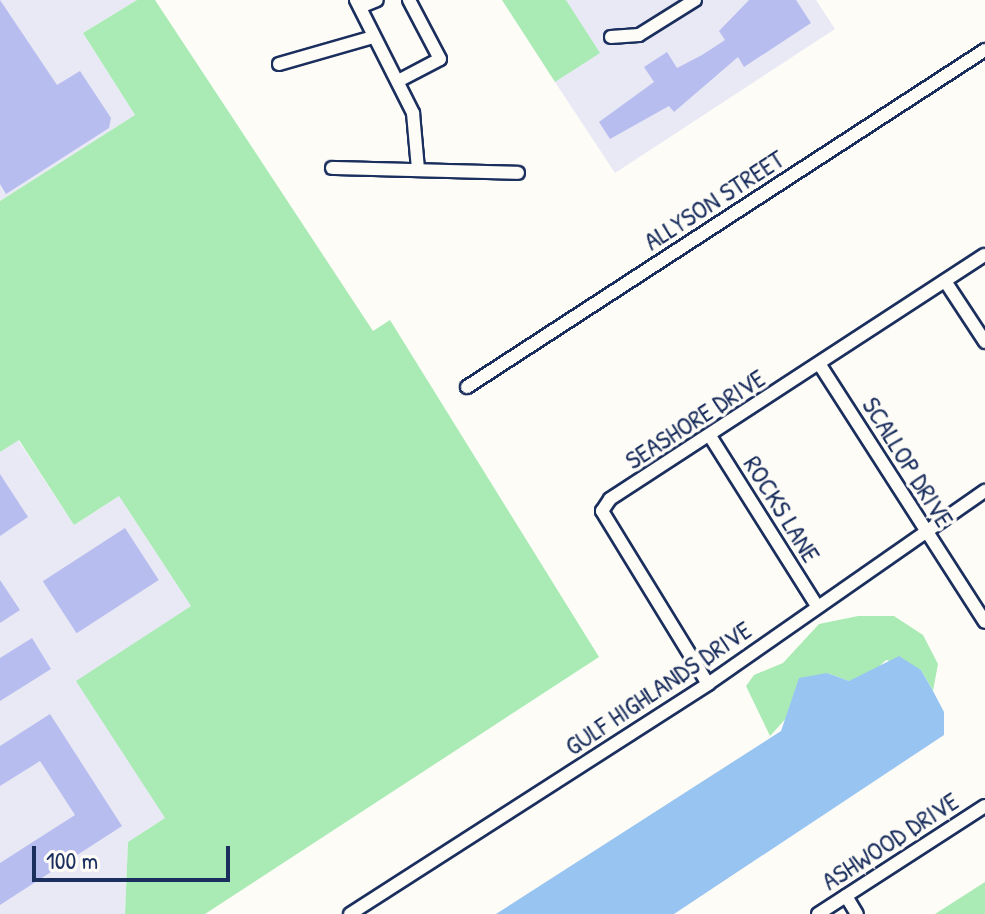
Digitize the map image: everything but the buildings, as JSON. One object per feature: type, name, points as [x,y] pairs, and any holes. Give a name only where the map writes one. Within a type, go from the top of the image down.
[{"type":"street","points":[[377,0],[358,4],[373,37],[400,80],[413,113],[418,169]]},
{"type":"street","points":[[400,80],[440,59],[409,0]]},
{"type":"street","points":[[611,37],[639,35],[695,0]]},
{"type":"street","points":[[279,64],[373,37]]},
{"type":"street","name":"ALLYSON STREET","points":[[467,387],[985,50]]},
{"type":"street","points":[[332,168],[518,173]]},
{"type":"street","name":"SEASHORE DRIVE","points":[[708,684],[602,511],[610,499],[985,255]]},
{"type":"street","points":[[945,281],[985,342]]},
{"type":"street","name":"SCALLOP DRIVE","points":[[820,365],[985,622]]},
{"type":"street","name":"ROCKS LANE","points":[[710,436],[817,606]]},
{"type":"street","name":"GULF HIGHLANDS DRIVE","points":[[350,914],[708,684],[924,530],[985,491]]},
{"type":"street","name":"ASHWOOD DRIVE","points":[[818,914],[985,806]]},
{"type":"street","points":[[846,896],[857,914]]},
{"type":"shaded area","points":[[0,0],[137,0],[83,33],[135,115],[0,201]]},
{"type":"shaded area","points":[[566,0],[816,0],[835,29],[615,173],[555,82],[599,53]]},
{"type":"shaded area","points":[[18,440],[74,525],[119,496],[191,606],[77,681],[165,818],[128,842],[125,914],[0,914],[0,452]]},
{"type":"green space","points":[[137,0],[155,0],[373,331],[390,320],[599,657],[205,914],[125,914],[128,842],[165,818],[76,681],[191,606],[119,496],[74,525],[19,440],[0,452],[0,201],[135,115],[83,33]]},
{"type":"green space","points":[[502,0],[566,0],[600,53],[555,82]]},
{"type":"green space","points":[[858,616],[894,616],[923,635],[938,664],[933,691],[921,670],[886,660],[870,675],[849,681],[827,673],[770,736],[746,686],[754,675],[783,663],[819,624]]},
{"type":"green space","points":[[985,882],[985,914],[935,914]]},
{"type":"water","points":[[899,656],[921,670],[933,691],[944,712],[944,735],[674,914],[496,914],[781,731],[799,678],[827,673],[849,681]]}]
